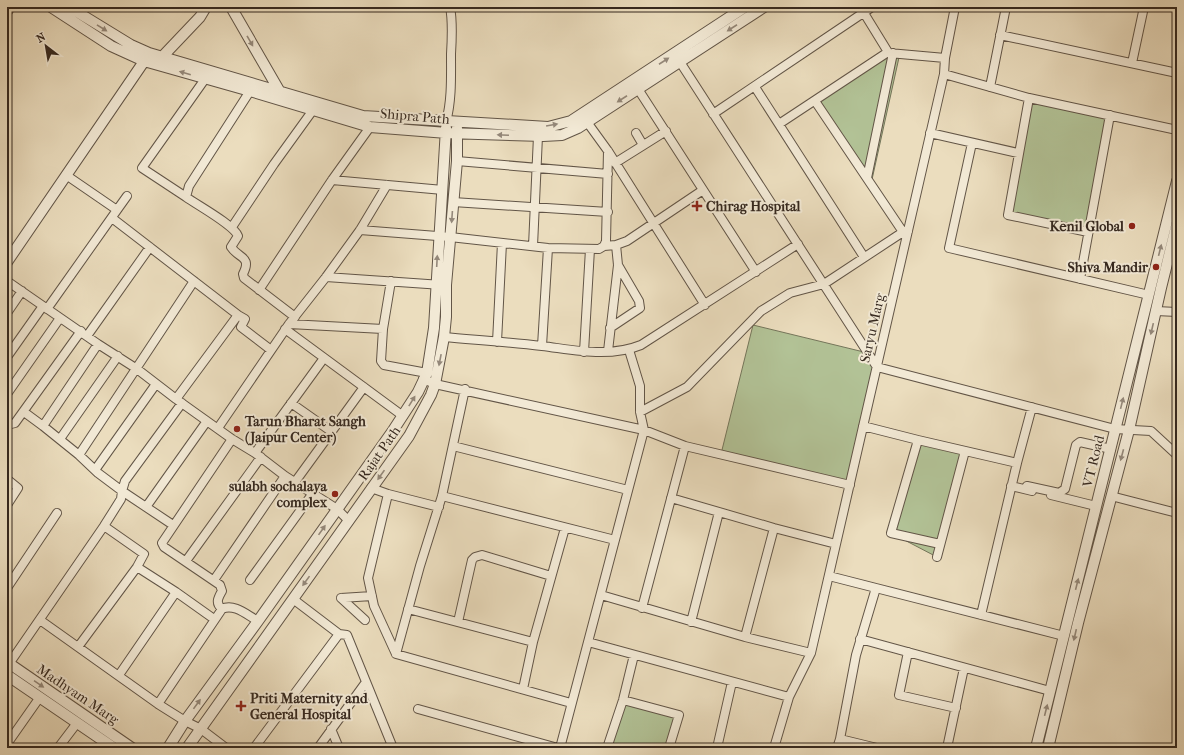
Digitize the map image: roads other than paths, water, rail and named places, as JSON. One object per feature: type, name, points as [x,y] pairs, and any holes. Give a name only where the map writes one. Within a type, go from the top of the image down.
[{"type":"street","points":[[7,13],[11,7]]},
{"type":"street","name":"Shipra Path","points":[[51,7],[111,46],[147,57],[205,79],[370,127],[458,134],[538,136],[562,135],[587,122],[764,7]]},
{"type":"street","name":"Shipra Path","points":[[69,7],[131,45],[147,57],[162,57],[363,116],[548,127],[571,122],[745,7]]},
{"type":"street","points":[[162,57],[200,17],[206,7]]},
{"type":"street","points":[[231,7],[280,92]]},
{"type":"street","points":[[446,122],[450,108],[452,14],[450,7]]},
{"type":"street","points":[[713,114],[872,7]]},
{"type":"street","name":"Saryu Marg","points":[[774,748],[789,697],[811,653],[877,367],[905,232],[944,74],[945,58],[955,7]]},
{"type":"street","points":[[990,88],[1006,7]]},
{"type":"street","points":[[1132,63],[1144,7]]},
{"type":"street","points":[[864,13],[891,53],[867,178]]},
{"type":"street","points":[[1000,35],[1177,73]]},
{"type":"street","points":[[779,124],[891,53],[945,58]]},
{"type":"street","points":[[7,262],[147,57]]},
{"type":"street","points":[[680,62],[877,367],[1115,429],[1152,431],[1177,455]]},
{"type":"street","points":[[944,74],[1029,98],[1177,130]]},
{"type":"street","points":[[205,79],[142,168],[232,227],[238,236],[232,246],[232,249],[245,260],[247,264],[243,276],[295,317]]},
{"type":"street","points":[[755,87],[864,257]]},
{"type":"street","points":[[638,88],[756,272]]},
{"type":"street","points":[[186,197],[189,186],[250,91]]},
{"type":"street","points":[[1029,98],[1008,215],[1088,232]]},
{"type":"street","points":[[640,412],[686,387],[761,311],[790,293],[824,284],[905,232],[815,101]]},
{"type":"street","points":[[450,108],[457,122]]},
{"type":"street","points":[[232,227],[274,164],[313,110]]},
{"type":"street","points":[[1080,279],[1110,115]]},
{"type":"street","name":"Rajat Path","points":[[168,748],[185,721],[258,621],[403,416],[418,392],[425,376],[434,328],[447,133],[446,122]]},
{"type":"street","name":"Rajat Path","points":[[187,748],[409,436],[431,394],[435,384],[444,337],[446,317],[446,285],[458,134],[457,122]]},
{"type":"street","points":[[587,122],[608,151],[705,305]]},
{"type":"street","points":[[259,290],[332,180],[370,127]]},
{"type":"street","points":[[615,163],[666,131]]},
{"type":"street","points":[[636,133],[643,145]]},
{"type":"street","points":[[930,133],[1018,153]]},
{"type":"street","points":[[533,246],[538,136]]},
{"type":"street","points":[[972,143],[949,248],[1149,295]]},
{"type":"street","points":[[604,246],[606,241],[608,212],[608,151]]},
{"type":"street","points":[[456,161],[608,174]]},
{"type":"street","points":[[66,175],[117,210]]},
{"type":"street","points":[[332,180],[443,190]]},
{"type":"street","name":"VT Road","points":[[1036,748],[1177,181]]},
{"type":"street","points":[[218,428],[287,327],[360,230],[387,185]]},
{"type":"street","points":[[360,230],[450,237],[548,248],[600,249],[604,246],[616,245],[627,241],[703,190]]},
{"type":"street","points":[[7,357],[127,196]]},
{"type":"street","points":[[453,202],[608,212]]},
{"type":"street","points":[[112,218],[245,319],[241,327],[271,350]]},
{"type":"street","name":"VT Road","points":[[1048,748],[1078,623],[1129,430],[1177,223]]},
{"type":"street","points":[[498,342],[502,243]]},
{"type":"street","points":[[444,337],[542,346],[584,352],[629,350],[641,345],[705,305],[798,244]]},
{"type":"street","points":[[608,351],[618,265],[616,245]]},
{"type":"street","points":[[7,421],[13,425],[24,412],[150,247]]},
{"type":"street","points":[[542,346],[548,248]]},
{"type":"street","points":[[584,352],[590,249]]},
{"type":"street","points":[[610,328],[640,308],[639,301],[618,265]]},
{"type":"street","points":[[326,277],[446,285]]},
{"type":"street","points":[[7,280],[98,344],[137,368],[156,384],[232,439],[258,455],[285,476],[337,509],[349,521]]},
{"type":"street","points":[[79,455],[194,281]]},
{"type":"street","points":[[390,281],[383,329],[381,354],[382,363],[425,376],[435,384],[465,389],[644,430],[685,446],[850,485]]},
{"type":"street","points":[[7,313],[22,291]]},
{"type":"street","points":[[1156,311],[1177,312]]},
{"type":"street","points":[[8,663],[40,620],[104,526],[121,499],[125,481],[238,315]]},
{"type":"street","points":[[7,394],[60,318]]},
{"type":"street","points":[[287,327],[383,329]]},
{"type":"street","points":[[287,327],[324,358],[403,416]]},
{"type":"street","points":[[42,426],[98,344]]},
{"type":"street","points":[[418,709],[559,748],[644,430],[640,412],[640,386],[629,350]]},
{"type":"street","points":[[60,439],[118,356]]},
{"type":"street","points":[[186,561],[258,455],[291,403],[324,358]]},
{"type":"street","points":[[95,470],[156,384]]},
{"type":"street","points":[[295,482],[364,387]]},
{"type":"street","points":[[396,654],[420,566],[442,496],[465,389]]},
{"type":"street","points":[[291,403],[332,432]]},
{"type":"street","points":[[981,615],[1017,463],[1032,407]]},
{"type":"street","points":[[24,412],[60,439],[98,473],[173,525]]},
{"type":"street","points":[[146,507],[207,421]]},
{"type":"street","points":[[863,426],[1017,463]]},
{"type":"street","points":[[222,609],[218,606],[217,602],[222,591],[222,587],[162,545],[163,540],[232,439]]},
{"type":"street","points":[[918,440],[891,533],[940,544]]},
{"type":"street","points":[[1027,486],[1059,493],[1065,489],[1076,445],[1080,442],[1111,449]]},
{"type":"street","points":[[452,446],[628,490]]},
{"type":"street","points":[[642,608],[685,446]]},
{"type":"street","points":[[937,557],[964,451]]},
{"type":"street","points":[[214,580],[285,476]]},
{"type":"street","points":[[7,479],[18,488],[7,505]]},
{"type":"street","points":[[1012,486],[1096,506]]},
{"type":"street","points":[[372,488],[388,494],[439,507]]},
{"type":"street","points":[[250,580],[313,493]]},
{"type":"street","points":[[388,494],[368,578],[374,606],[396,654],[572,703]]},
{"type":"street","points":[[442,496],[615,540]]},
{"type":"street","points":[[1111,496],[1177,513]]},
{"type":"street","points":[[671,498],[774,528],[836,544]]},
{"type":"street","points":[[691,622],[719,512]]},
{"type":"street","points":[[7,588],[57,513]]},
{"type":"street","points":[[78,647],[144,554],[104,526]]},
{"type":"street","points":[[523,689],[533,642],[565,528]]},
{"type":"street","points":[[745,637],[774,528]]},
{"type":"street","points":[[458,622],[472,560],[475,557],[482,555],[551,576]]},
{"type":"street","points":[[136,567],[176,592],[214,619]]},
{"type":"street","points":[[829,576],[1064,636]]},
{"type":"street","points":[[837,748],[860,639],[876,588]]},
{"type":"street","points":[[119,675],[176,592]]},
{"type":"street","points":[[601,595],[745,637],[811,653]]},
{"type":"street","points":[[365,620],[341,598],[372,596]]},
{"type":"street","points":[[293,599],[338,634],[347,635],[394,748]]},
{"type":"street","points":[[158,704],[222,609],[227,607],[236,608],[258,621]]},
{"type":"street","points":[[408,609],[533,642]]},
{"type":"street","points":[[40,620],[158,704],[201,729],[226,748]]},
{"type":"street","points":[[254,748],[338,634]]},
{"type":"street","points":[[860,639],[1050,691]]},
{"type":"street","points":[[588,642],[789,697]]},
{"type":"street","points":[[908,652],[899,695],[956,708]]},
{"type":"street","points":[[607,748],[623,700],[634,655]]},
{"type":"street","name":"Madhyam Marg","points":[[8,663],[132,748]]},
{"type":"street","points":[[947,748],[964,668]]},
{"type":"street","name":"Madhyam Marg","points":[[7,675],[114,748]]},
{"type":"street","points":[[318,748],[366,682]]},
{"type":"street","points":[[716,748],[732,682]]},
{"type":"street","points":[[7,744],[40,697]]},
{"type":"street","points":[[623,700],[679,715],[669,748]]},
{"type":"street","points":[[58,748],[77,723]]},
{"type":"street","points":[[332,729],[339,748]]},
{"type":"street","points":[[840,739],[877,748]]},
{"type":"place","name":"Chirag Hospital","points":[[697,206]]},
{"type":"place","name":"Kenil Global","points":[[1132,226]]},
{"type":"place","name":"Shiva Mandir","points":[[1156,267]]},
{"type":"place","name":"Tarun Bharat Sangh (Jaipur Center)","points":[[237,429]]},
{"type":"place","name":"sulabh sochalaya complex","points":[[335,494]]},
{"type":"place","name":"Priti Maternity and General Hospital","points":[[241,706]]}]
